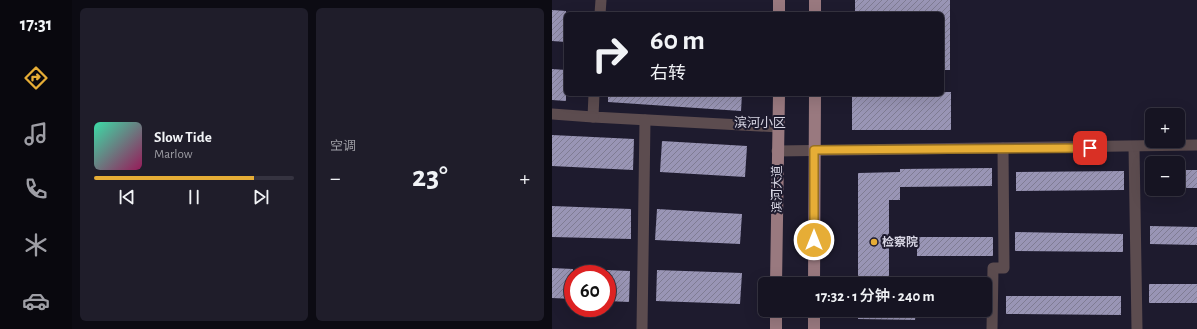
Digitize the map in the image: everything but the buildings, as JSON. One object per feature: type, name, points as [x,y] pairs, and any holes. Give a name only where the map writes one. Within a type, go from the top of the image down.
[{"type":"main road","points":[[779,0],[779,12]]},
{"type":"main road","points":[[815,0],[815,12]]},
{"type":"main road","name":"滨河大道","points":[[776,277],[779,96]]},
{"type":"main road","points":[[814,277],[815,96]]},
{"type":"main road","points":[[776,317],[776,329]]},
{"type":"main road","points":[[814,317],[814,329]]},
{"type":"street","points":[[600,12],[601,0]]},
{"type":"street","points":[[593,116],[594,96]]},
{"type":"street","points":[[552,114],[779,127]]},
{"type":"street","points":[[642,329],[645,120]]},
{"type":"street","points":[[777,151],[1197,145]]},
{"type":"street","points":[[1134,147],[1137,329]]},
{"type":"street","points":[[992,329],[992,268],[1004,268],[1003,148]]},
{"type":"place","name":"检察院","points":[[874,242]]},
{"type":"district","name":"滨河小区","points":[[760,123]]},
{"type":"route","points":[[814,240],[814,150],[1090,148]]}]
